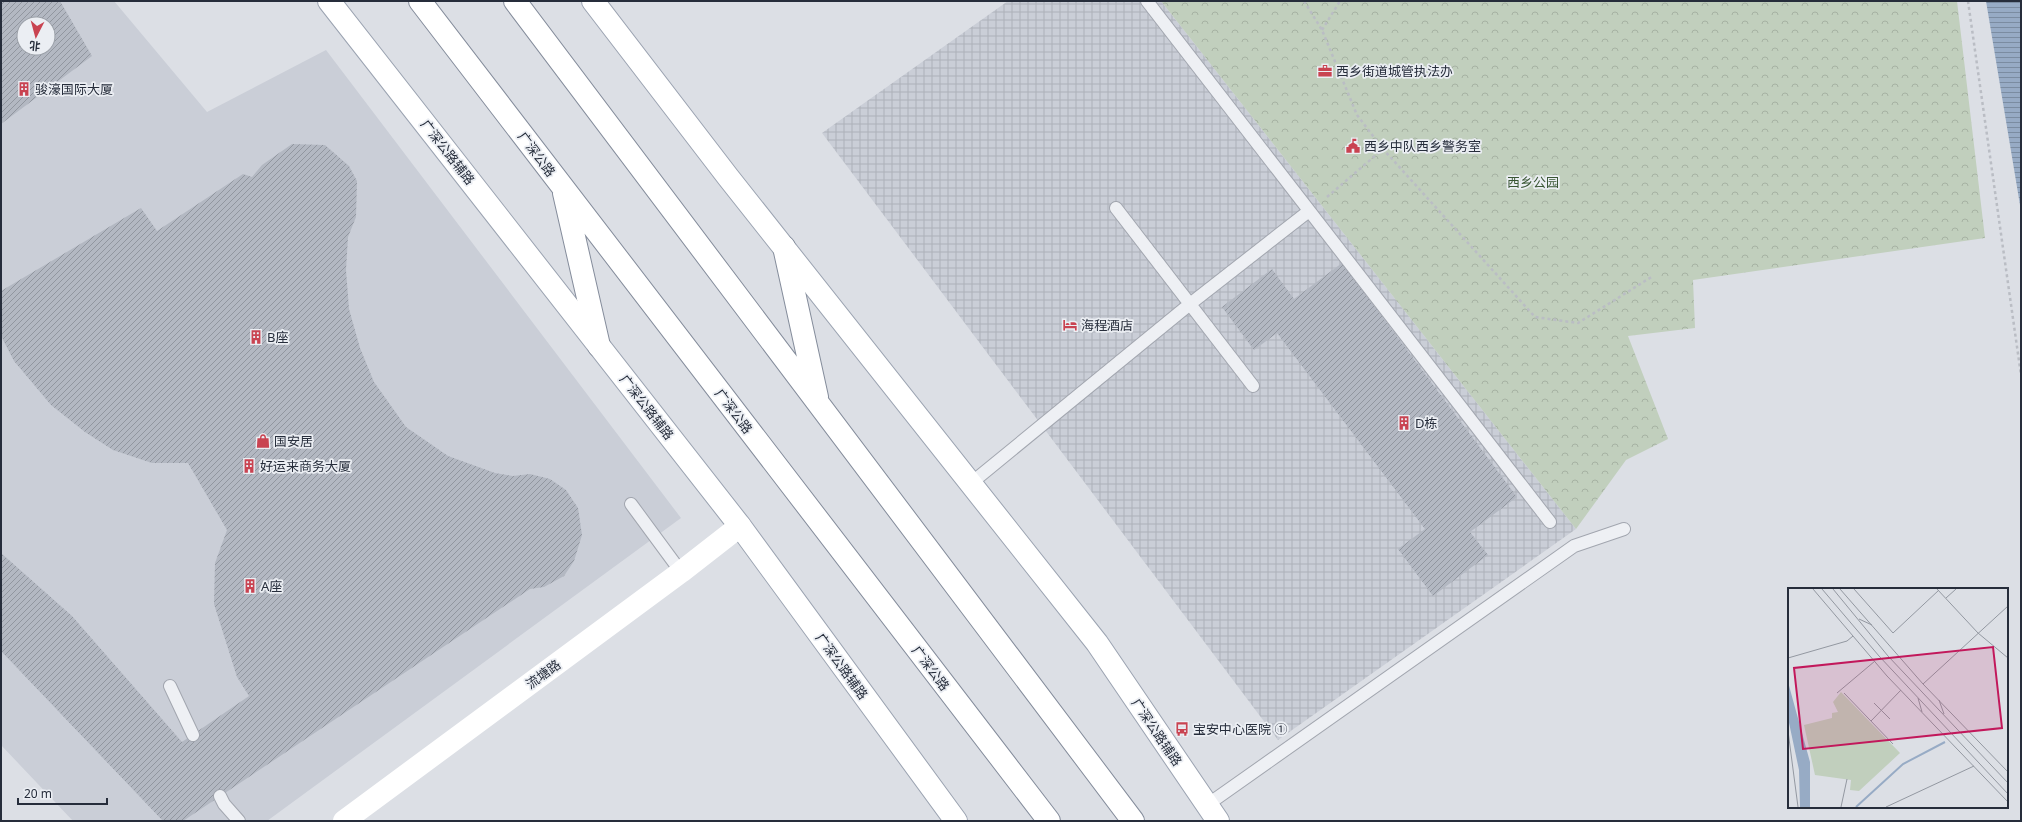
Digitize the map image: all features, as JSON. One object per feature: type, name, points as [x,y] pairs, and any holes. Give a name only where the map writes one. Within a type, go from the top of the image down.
[{"type":"main road","name":"广深公路辅路","points":[[329,1],[740,526],[956,821]]},
{"type":"main road","name":"广深公路","points":[[420,1],[1049,821]]},
{"type":"main road","points":[[515,1],[1133,821]]},
{"type":"main road","name":"广深公路辅路","points":[[593,1],[970,484],[1097,643],[1213,813]]},
{"type":"main road","points":[[562,186],[599,346]]},
{"type":"main road","points":[[784,247],[818,404]]},
{"type":"main road","name":"流塘路","points":[[344,821],[681,572],[740,526]]},
{"type":"lane","points":[[1147,1],[1550,522]]},
{"type":"lane","points":[[1116,208],[1253,386]]},
{"type":"lane","points":[[970,484],[1190,304],[1308,211]]},
{"type":"lane","points":[[631,504],[681,572]]},
{"type":"lane","points":[[1213,813],[1574,546],[1624,529]]},
{"type":"lane","points":[[170,686],[193,735]]},
{"type":"lane","points":[[220,796],[224,804],[239,821]]},
{"type":"path","points":[[1304,1],[1322,30],[1357,115],[1383,149],[1535,317],[1578,323],[1653,276]]},
{"type":"path","points":[[1322,30],[1340,1]]},
{"type":"path","points":[[1968,1],[2021,375]]},
{"type":"path","points":[[1308,211],[1320,203],[1383,149]]},
{"type":"shaded area","points":[[1,1],[114,1],[207,112],[326,50],[681,518],[267,821],[73,821],[1,745]]},
{"type":"shaded area","points":[[1008,1],[1161,1],[1576,529],[1278,740],[822,133]]},
{"type":"green space","name":"西乡公园","points":[[1161,1],[1957,1],[1985,238],[1693,280],[1695,328],[1628,336],[1668,439],[1626,460],[1576,529]]},
{"type":"water","points":[[1986,1],[2021,1],[2021,211]]},
{"type":"building","name":"骏濠国际大厦","points":[[1,1],[60,1],[92,56],[1,124]]},
{"type":"building","name":"国安居","points":[[292,144],[325,145],[349,166],[357,181],[356,217],[348,237],[346,270],[349,309],[360,348],[374,382],[406,427],[448,456],[495,473],[513,476],[530,474],[550,479],[566,490],[578,508],[582,535],[574,561],[564,576],[544,587],[530,589],[183,821],[163,821],[1,651],[1,553],[72,616],[182,742],[249,696],[237,677],[214,604],[215,563],[227,530],[188,463],[152,463],[113,450],[85,432],[51,405],[14,361],[1,336],[1,291],[141,208],[157,231],[243,174],[252,177],[262,165]]},
{"type":"building","name":"D栋","points":[[1342,263],[1517,497],[1470,532],[1488,555],[1433,596],[1398,549],[1425,529],[1277,333],[1254,350],[1222,307],[1272,269],[1294,299]]},
{"type":"place","name":"西乡街道城管执法办","points":[[1325,71]]},
{"type":"place","name":"骏濠国际大厦","points":[[24,89]]},
{"type":"place","name":"西乡中队西乡警务室","points":[[1353,146]]},
{"type":"place","name":"海程酒店","points":[[1070,325]]},
{"type":"place","name":"B座","points":[[256,337]]},
{"type":"place","name":"D栋","points":[[1404,423]]},
{"type":"place","name":"国安居","points":[[263,441]]},
{"type":"place","name":"好运来商务大厦","points":[[249,466]]},
{"type":"place","name":"A座","points":[[250,586]]},
{"type":"place","name":"宝安中心医院 ①","points":[[1182,729]]}]
